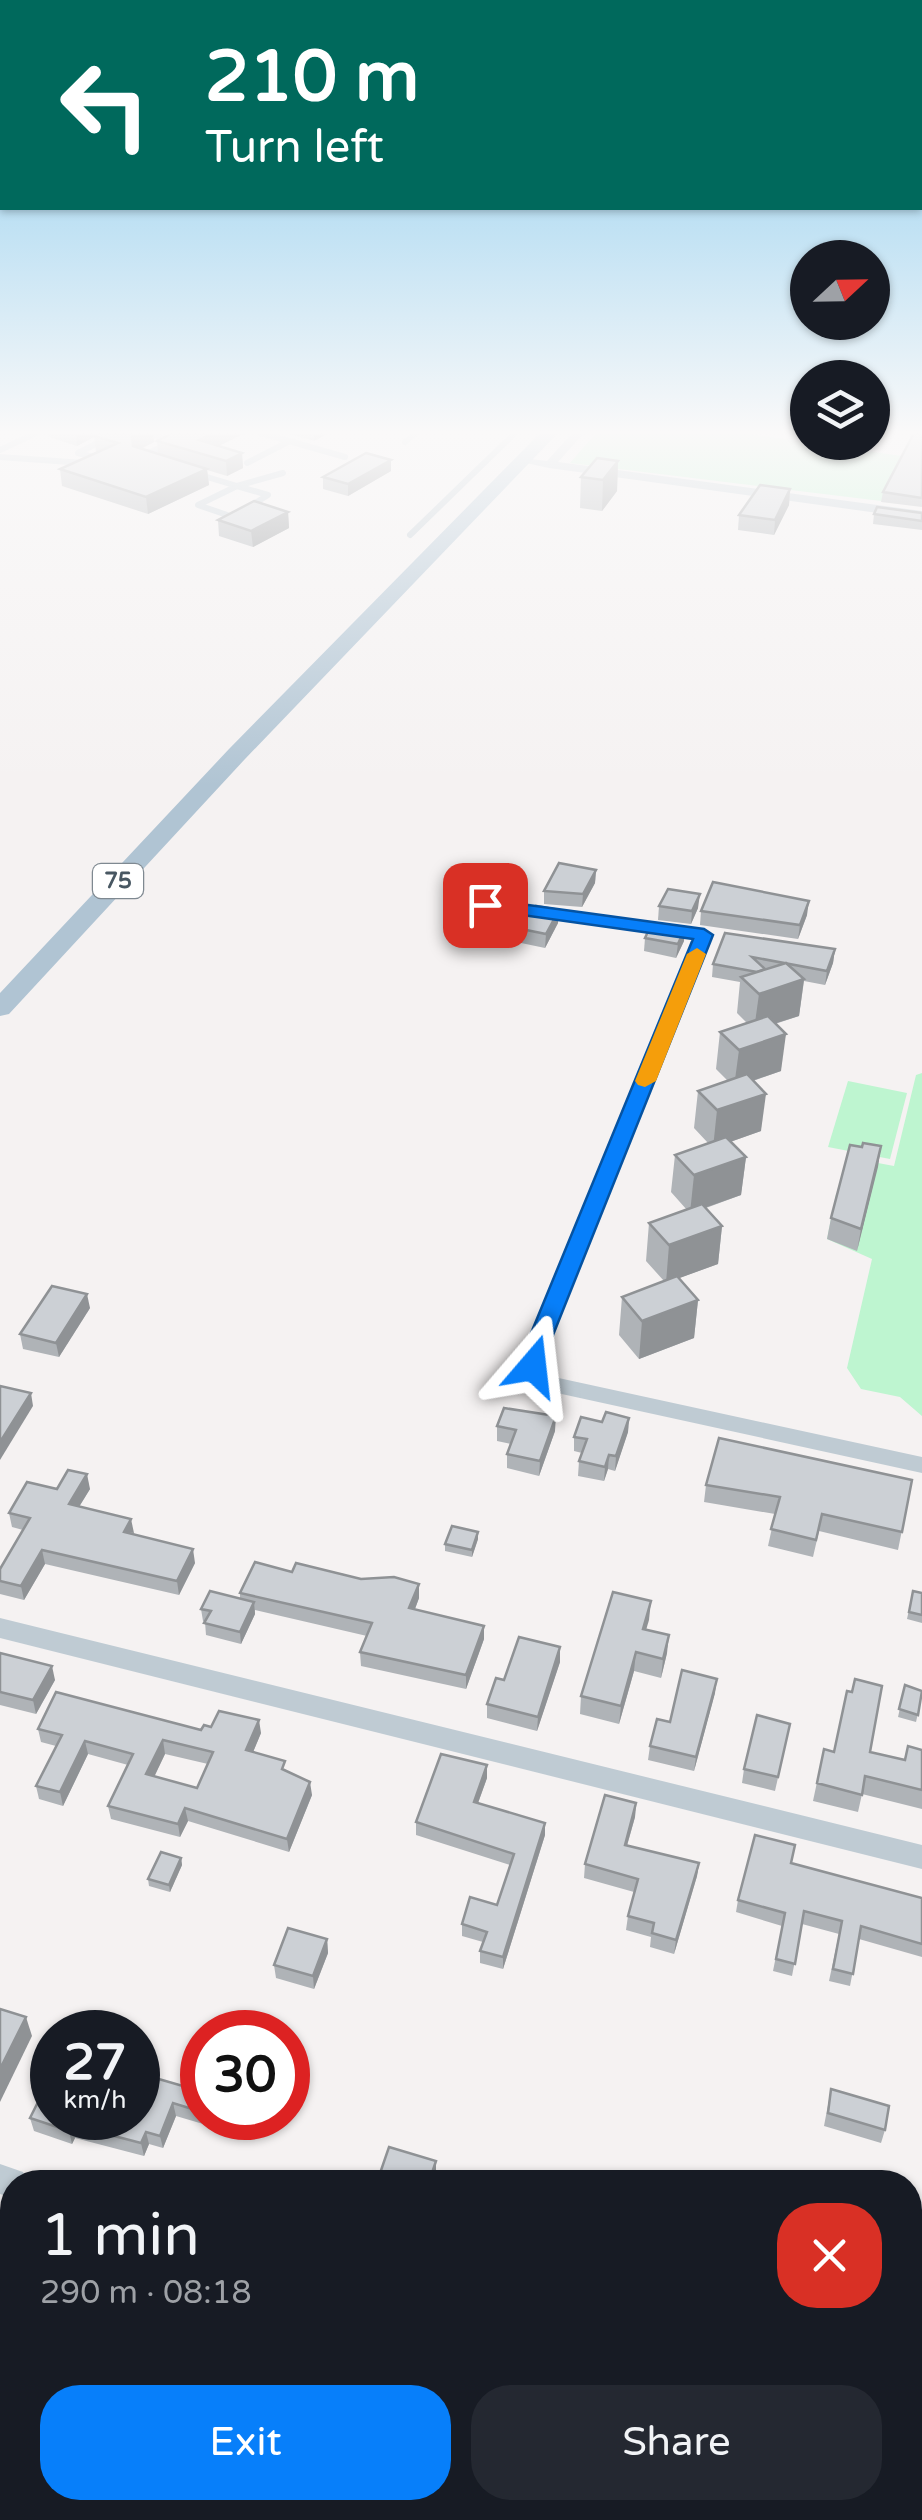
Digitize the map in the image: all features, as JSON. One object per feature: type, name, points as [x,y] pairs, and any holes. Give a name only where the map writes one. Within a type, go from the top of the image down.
[{"type":"main road","name":"75","points":[[0,1008],[237,754],[436,551]]},
{"type":"street","points":[[504,908],[713,936],[545,1326],[533,1366],[548,1382],[922,1465]]},
{"type":"street","points":[[0,1628],[922,1857]]},
{"type":"green space","points":[[922,1073],[922,1416],[900,1397],[861,1389],[847,1368],[872,1259],[827,1239],[836,1194],[878,1163],[894,1166],[916,1075]]},
{"type":"green space","points":[[848,1081],[907,1093],[890,1159],[828,1147]]},
{"type":"building","points":[[559,863],[596,870],[583,894],[544,891]]},
{"type":"building","points":[[713,882],[809,901],[800,925],[701,911]]},
{"type":"building","points":[[668,889],[700,894],[692,911],[659,906]]},
{"type":"building","points":[[473,900],[533,911],[536,906],[559,910],[546,934],[463,917]]},
{"type":"building","points":[[652,923],[685,928],[678,944],[645,938]]},
{"type":"building","points":[[725,933],[835,949],[827,971],[752,957],[765,969],[757,972],[713,964]]},
{"type":"building","points":[[786,963],[804,979],[759,994],[741,977]]},
{"type":"building","points":[[768,1016],[786,1034],[739,1050],[720,1032]]},
{"type":"building","points":[[747,1074],[766,1094],[717,1110],[698,1091]]},
{"type":"building","points":[[726,1137],[746,1157],[694,1175],[675,1155]]},
{"type":"building","points":[[863,1143],[881,1146],[861,1229],[831,1218],[850,1145],[862,1147]]},
{"type":"building","points":[[702,1204],[722,1226],[669,1245],[649,1223]]},
{"type":"building","points":[[677,1276],[698,1300],[642,1321],[622,1297]]},
{"type":"building","points":[[52,1286],[87,1294],[56,1343],[20,1334]]},
{"type":"building","points":[[0,1386],[31,1393],[0,1442]]},
{"type":"building","points":[[504,1408],[556,1416],[540,1461],[507,1454],[516,1430],[497,1426]]},
{"type":"building","points":[[606,1412],[629,1418],[616,1456],[609,1455],[605,1467],[579,1461],[587,1439],[574,1437],[581,1417],[602,1422]]},
{"type":"building","points":[[719,1438],[912,1480],[902,1532],[822,1514],[816,1540],[771,1529],[780,1497],[706,1485]]},
{"type":"building","points":[[68,1470],[87,1474],[69,1504],[131,1519],[124,1532],[193,1549],[177,1581],[42,1550],[21,1586],[0,1581],[0,1569],[30,1518],[9,1513],[27,1482],[57,1489]]},
{"type":"building","points":[[452,1526],[478,1532],[472,1550],[445,1544]]},
{"type":"building","points":[[255,1562],[292,1572],[296,1563],[361,1579],[394,1577],[419,1584],[409,1608],[484,1626],[466,1675],[360,1652],[372,1623],[240,1593]]},
{"type":"building","points":[[210,1591],[254,1602],[240,1632],[204,1623],[211,1611],[201,1609]]},
{"type":"building","points":[[913,1591],[922,1593],[922,1615],[909,1612]]},
{"type":"building","points":[[613,1592],[651,1601],[643,1629],[669,1635],[663,1659],[636,1652],[621,1706],[581,1696]]},
{"type":"building","points":[[519,1637],[560,1647],[538,1717],[487,1704],[496,1678],[504,1680]]},
{"type":"building","points":[[0,1653],[52,1666],[33,1700],[0,1692]]},
{"type":"building","points":[[682,1670],[717,1679],[696,1757],[650,1746],[657,1719],[670,1722]]},
{"type":"building","points":[[855,1679],[882,1686],[870,1752],[905,1760],[908,1746],[922,1750],[922,1790],[865,1776],[862,1795],[817,1783],[824,1749],[834,1752],[847,1691],[852,1692]]},
{"type":"building","points":[[905,1685],[922,1691],[918,1715],[899,1709]]},
{"type":"building","points":[[56,1692],[201,1730],[204,1725],[211,1727],[219,1711],[259,1720],[246,1750],[285,1761],[282,1769],[310,1782],[287,1839],[185,1808],[178,1824],[108,1806],[133,1754],[85,1741],[60,1792],[36,1786],[62,1735],[38,1729]],"holes":[[[163,1740],[213,1752],[197,1788],[146,1774]]]},
{"type":"building","points":[[757,1715],[790,1724],[778,1777],[744,1769]]},
{"type":"building","points":[[441,1754],[487,1765],[474,1802],[545,1823],[503,1957],[480,1951],[487,1932],[462,1924],[470,1897],[497,1905],[514,1854],[416,1822]]},
{"type":"building","points":[[605,1795],[636,1803],[625,1845],[699,1863],[676,1940],[652,1933],[654,1923],[628,1916],[638,1879],[585,1864]]},
{"type":"building","points":[[755,1835],[795,1845],[791,1863],[922,1898],[922,1944],[861,1926],[853,1974],[833,1969],[842,1921],[804,1911],[795,1964],[776,1959],[785,1913],[738,1900]]},
{"type":"building","points":[[161,1852],[181,1858],[169,1885],[148,1879]]},
{"type":"building","points":[[288,1928],[327,1939],[313,1976],[274,1965]]},
{"type":"building","points":[[0,2009],[26,2017],[0,2069]]},
{"type":"building","points":[[160,2079],[180,2085],[180,2105],[173,2103],[160,2136]]},
{"type":"building","points":[[831,2089],[889,2106],[885,2130],[828,2113]]},
{"type":"building","points":[[389,2147],[436,2161],[433,2170],[381,2170]]},
{"type":"slow traffic","points":[[645,1081],[697,954]]},
{"type":"route","points":[[485,905],[704,935],[532,1360],[533,1366]]}]
